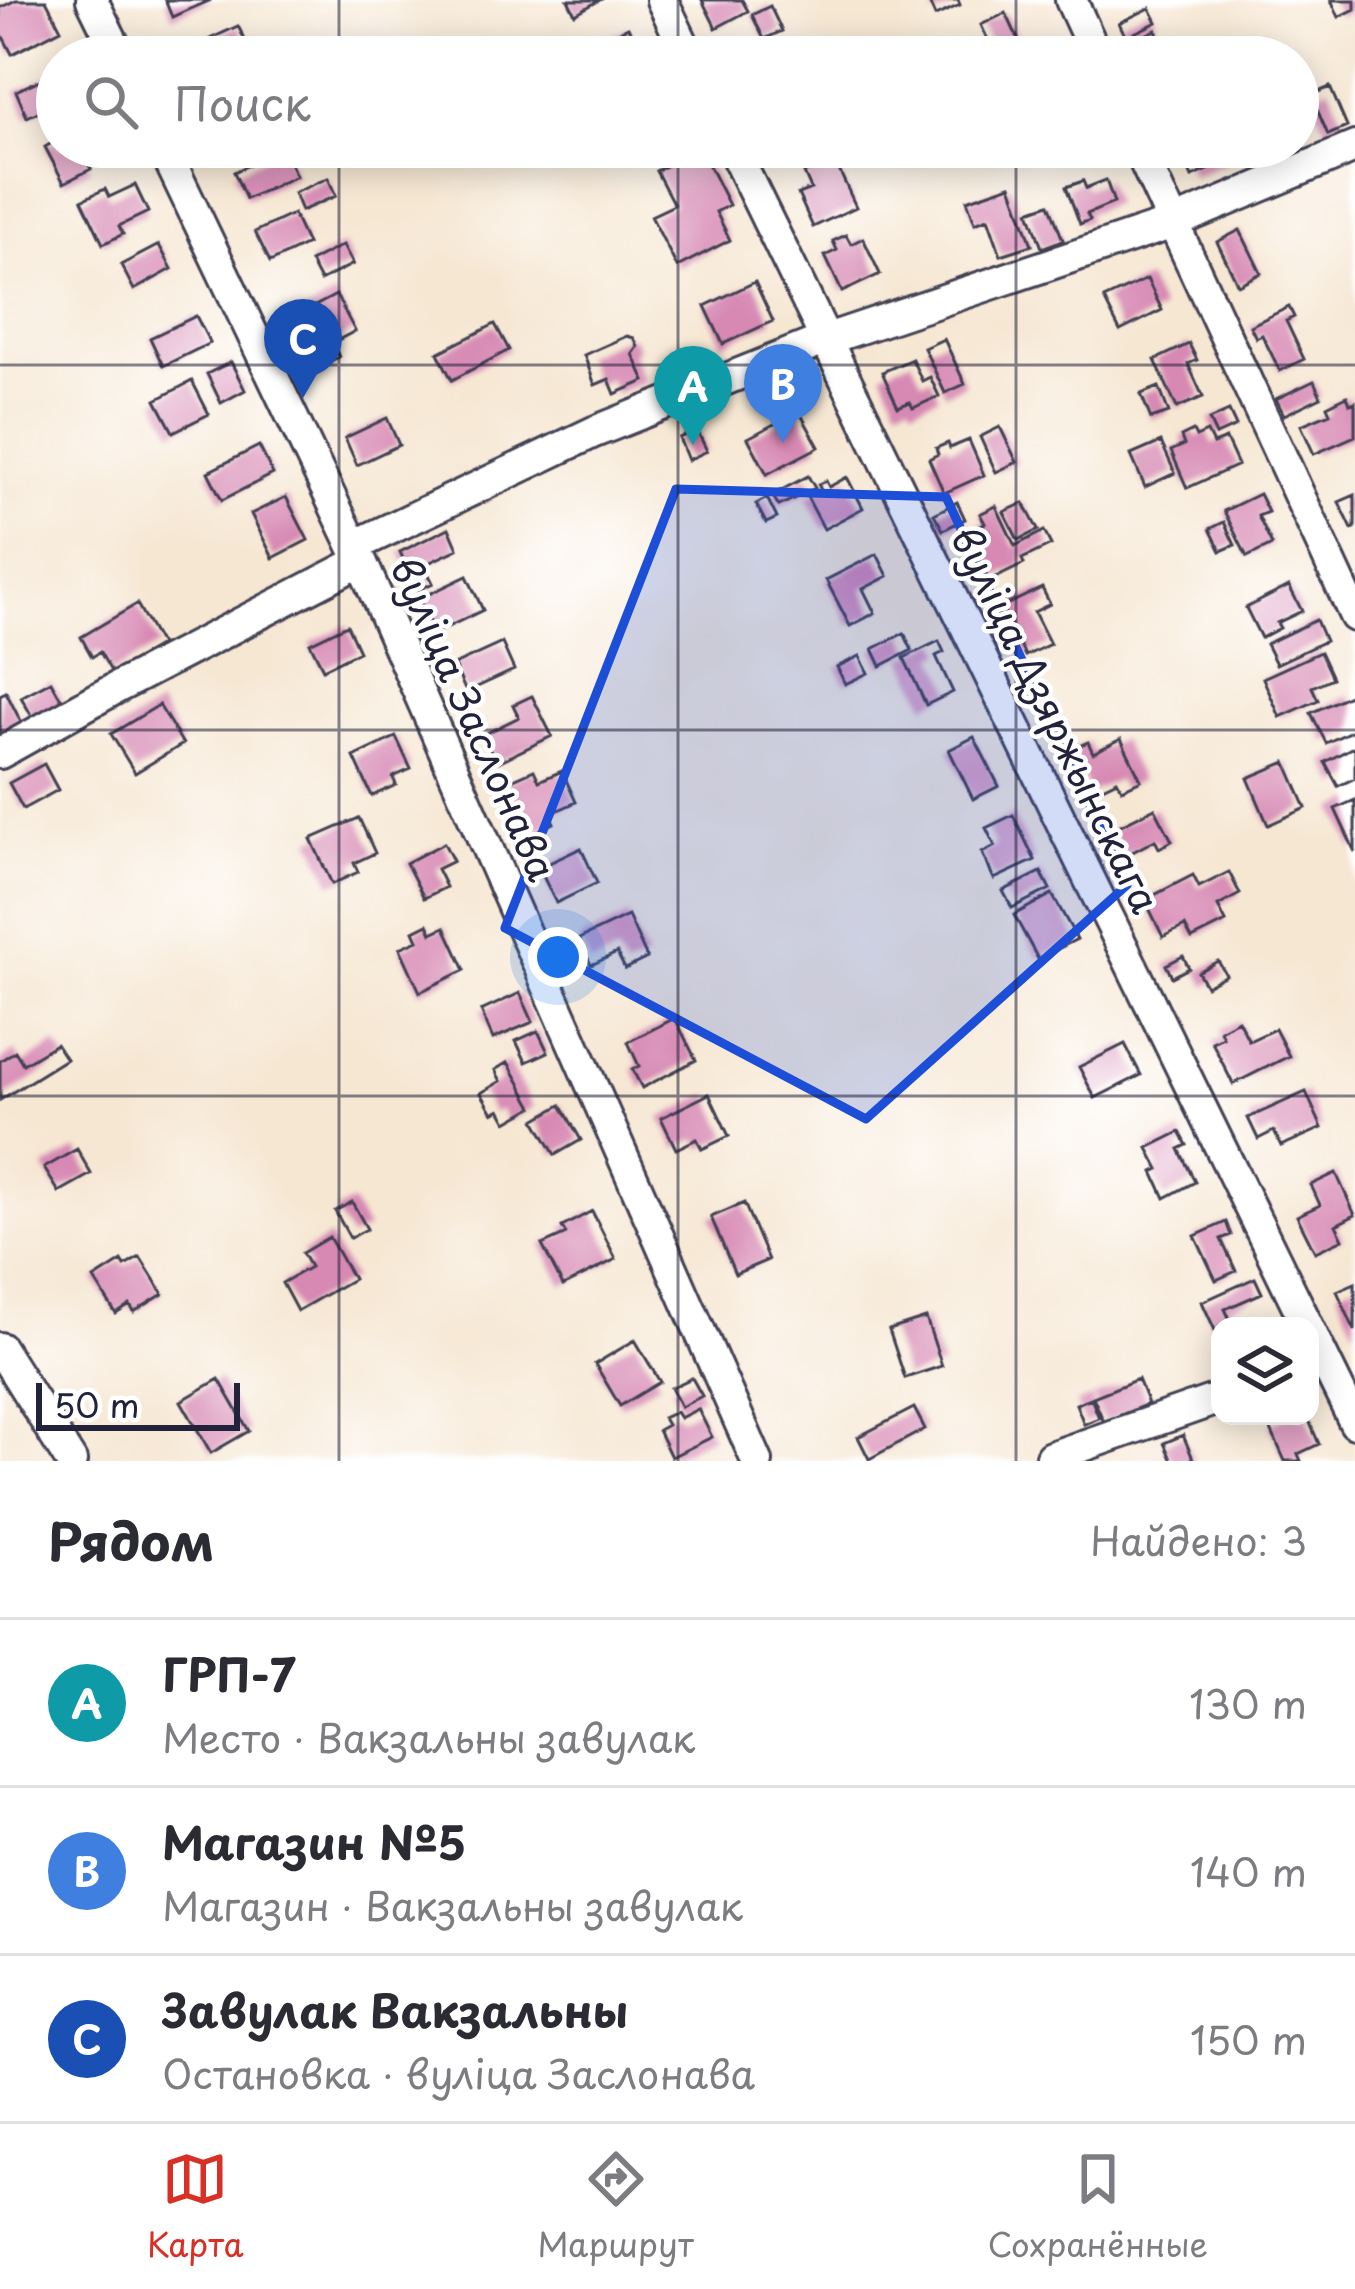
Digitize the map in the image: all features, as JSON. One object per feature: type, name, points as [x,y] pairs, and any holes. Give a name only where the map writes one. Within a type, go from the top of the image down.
[{"type":"street","points":[[92,0],[110,36]]},
{"type":"street","points":[[662,0],[679,36]]},
{"type":"street","points":[[1071,0],[1087,36]]},
{"type":"street","points":[[1319,162],[1355,147]]},
{"type":"street","name":"вуліца Заслонава","points":[[173,168],[357,553],[757,1461]]},
{"type":"street","name":"вуліца Дзяржынскага","points":[[742,168],[1331,1359],[1355,1423]]},
{"type":"street","points":[[1148,168],[1355,616]]},
{"type":"street","points":[[0,753],[357,553],[594,432],[824,340],[1173,223],[1305,168]]},
{"type":"street","points":[[0,1348],[71,1461]]},
{"type":"street","points":[[1051,1457],[1211,1401]]},
{"type":"highlighted area","points":[[676,489],[946,497],[1127,885],[866,1119],[505,928]]},
{"type":"building","points":[[16,0],[46,0],[61,29],[36,36],[36,42],[12,54],[0,31],[0,8]]},
{"type":"building","points":[[165,0],[211,0],[172,17]]},
{"type":"building","points":[[568,0],[600,0],[575,14]]},
{"type":"building","points":[[702,0],[742,0],[748,11],[716,28]]},
{"type":"building","points":[[928,0],[958,0],[960,5],[935,16]]},
{"type":"building","points":[[1331,0],[1355,0],[1355,9],[1339,17]]},
{"type":"building","points":[[770,6],[782,31],[762,36],[752,15]]},
{"type":"building","points":[[1150,8],[1157,22],[1128,36],[1119,23]]},
{"type":"building","points":[[1006,13],[1017,36],[986,36],[981,25]]},
{"type":"building","points":[[238,26],[243,36],[216,36]]},
{"type":"building","points":[[628,27],[632,36],[610,36]]},
{"type":"building","points":[[36,82],[36,113],[27,117],[16,91]]},
{"type":"building","points":[[1330,87],[1347,127],[1328,135],[1319,114],[1319,92]]},
{"type":"building","points":[[56,168],[91,169],[64,183]]},
{"type":"building","points":[[292,168],[296,176],[246,199],[234,172]]},
{"type":"building","points":[[710,168],[729,205],[716,212],[730,240],[677,267],[651,216],[674,205],[656,171]]},
{"type":"building","points":[[838,168],[856,207],[813,227],[798,194],[811,189],[804,173]]},
{"type":"building","points":[[1188,168],[1212,168],[1192,177]]},
{"type":"building","points":[[328,178],[336,196],[301,211],[294,193]]},
{"type":"building","points":[[1106,180],[1114,203],[1087,214],[1090,220],[1080,224],[1066,187],[1083,181],[1086,188]]},
{"type":"building","points":[[135,185],[148,212],[119,226],[123,234],[103,244],[82,200],[105,189],[109,197]]},
{"type":"building","points":[[1011,185],[1032,245],[1001,255],[988,218],[975,223],[967,200]]},
{"type":"building","points":[[1049,204],[1063,240],[1042,248],[1029,211]]},
{"type":"building","points":[[293,214],[307,244],[270,262],[255,232]]},
{"type":"building","points":[[1240,230],[1261,273],[1238,285],[1217,242]]},
{"type":"building","points":[[846,235],[851,244],[863,238],[880,274],[842,292],[825,256],[837,250],[833,241]]},
{"type":"building","points":[[159,245],[172,269],[134,290],[121,265]]},
{"type":"building","points":[[343,245],[353,264],[320,281],[310,262]]},
{"type":"building","points":[[1147,279],[1162,310],[1120,331],[1104,299]]},
{"type":"building","points":[[755,282],[773,321],[723,344],[705,306]]},
{"type":"building","points":[[336,295],[355,331],[336,341],[330,330],[309,341],[296,316]]},
{"type":"building","points":[[1289,307],[1294,317],[1286,321],[1304,359],[1280,371],[1262,335],[1256,338],[1250,326]]},
{"type":"building","points":[[196,316],[210,343],[163,366],[150,338]]},
{"type":"building","points":[[495,324],[509,350],[452,380],[438,353]]},
{"type":"building","points":[[627,336],[638,347],[633,354],[645,381],[615,394],[609,379],[595,385],[584,355]]},
{"type":"building","points":[[944,339],[965,384],[945,393],[924,348]]},
{"type":"building","points":[[333,343],[339,357],[321,365],[315,351]]},
{"type":"building","points":[[1189,344],[1197,360],[1188,364],[1203,397],[1177,408],[1155,360]]},
{"type":"building","points":[[912,359],[922,381],[930,377],[939,396],[913,408],[910,402],[898,407],[882,372]]},
{"type":"building","points":[[231,362],[245,390],[221,403],[207,374]]},
{"type":"building","points":[[192,381],[209,414],[173,432],[156,400]]},
{"type":"building","points":[[1314,381],[1321,397],[1284,415],[1276,399]]},
{"type":"building","points":[[1159,387],[1169,413],[1151,419],[1141,394]]},
{"type":"building","points":[[1347,396],[1350,404],[1355,402],[1355,436],[1314,454],[1301,425],[1330,413],[1327,406]]},
{"type":"building","points":[[799,411],[819,447],[767,474],[748,438]]},
{"type":"building","points":[[1229,411],[1236,426],[1216,435],[1209,420]]},
{"type":"building","points":[[387,418],[399,445],[357,465],[345,438]]},
{"type":"building","points":[[1000,427],[1017,462],[996,472],[980,437]]},
{"type":"building","points":[[697,430],[707,451],[688,460],[679,438]]},
{"type":"building","points":[[1193,431],[1196,437],[1207,432],[1213,444],[1226,439],[1238,465],[1187,488],[1171,451],[1184,445],[1181,437]]},
{"type":"building","points":[[969,440],[984,475],[944,493],[929,459],[938,454],[936,448]]},
{"type":"building","points":[[1161,442],[1175,473],[1145,487],[1131,455]]},
{"type":"building","points":[[259,446],[273,474],[222,500],[208,472]]},
{"type":"building","points":[[808,476],[815,488],[779,506],[772,495]]},
{"type":"building","points":[[847,477],[863,508],[824,529],[807,497],[821,490],[818,484],[826,481],[829,487]]},
{"type":"building","points":[[1259,494],[1268,512],[1258,516],[1272,545],[1247,557],[1224,511]]},
{"type":"building","points":[[1355,495],[1355,528],[1352,529],[1339,502]]},
{"type":"building","points":[[286,497],[308,540],[273,558],[251,514]]},
{"type":"building","points":[[767,498],[777,518],[766,523],[756,504]]},
{"type":"building","points":[[957,502],[965,519],[943,530],[934,514]]},
{"type":"building","points":[[1024,503],[1038,530],[1018,540],[1004,512]]},
{"type":"building","points":[[996,506],[1015,546],[1044,531],[1051,545],[989,581],[965,532],[985,523],[980,514]]},
{"type":"building","points":[[1224,522],[1235,545],[1221,551],[1210,529]]},
{"type":"building","points":[[449,528],[458,549],[424,565],[433,583],[418,590],[400,552]]},
{"type":"building","points":[[877,554],[888,576],[863,589],[875,613],[850,626],[826,580]]},
{"type":"building","points":[[467,576],[483,610],[435,633],[419,599]]},
{"type":"building","points":[[1289,586],[1302,611],[1277,623],[1280,628],[1261,638],[1246,608]]},
{"type":"building","points":[[1042,588],[1050,604],[1034,612],[1050,644],[1025,656],[1002,607]]},
{"type":"building","points":[[137,604],[160,645],[112,673],[100,652],[92,657],[81,637]]},
{"type":"building","points":[[1316,620],[1325,641],[1276,664],[1266,644]]},
{"type":"building","points":[[347,625],[359,651],[323,669],[310,643]]},
{"type":"building","points":[[904,633],[912,650],[881,666],[873,649]]},
{"type":"building","points":[[939,641],[944,652],[936,656],[953,692],[926,705],[904,658]]},
{"type":"building","points":[[502,643],[514,670],[466,692],[454,665]]},
{"type":"building","points":[[1320,652],[1332,678],[1312,687],[1318,700],[1280,717],[1263,678]]},
{"type":"building","points":[[860,656],[868,673],[845,684],[837,667]]},
{"type":"building","points":[[51,681],[64,704],[34,720],[21,697]]},
{"type":"building","points":[[6,692],[23,726],[0,738],[0,695]]},
{"type":"building","points":[[1349,695],[1355,707],[1355,729],[1326,743],[1311,713]]},
{"type":"building","points":[[532,696],[552,736],[496,763],[483,735],[519,717],[513,705]]},
{"type":"building","points":[[159,705],[183,744],[135,773],[111,734]]},
{"type":"building","points":[[396,737],[411,769],[393,777],[396,785],[372,796],[354,757]]},
{"type":"building","points":[[974,737],[999,786],[973,799],[949,750]]},
{"type":"building","points":[[1121,739],[1141,780],[1122,789],[1117,780],[1090,793],[1070,750],[1088,742],[1093,753]]},
{"type":"building","points":[[1355,746],[1355,778],[1338,786],[1325,762]]},
{"type":"building","points":[[1286,762],[1306,808],[1268,825],[1248,778]]},
{"type":"building","points":[[44,764],[58,790],[23,809],[9,783]]},
{"type":"building","points":[[534,770],[539,781],[562,771],[576,802],[550,814],[554,823],[529,835],[505,783]]},
{"type":"building","points":[[1355,800],[1355,852],[1335,809]]},
{"type":"building","points":[[1155,808],[1172,841],[1159,848],[1155,840],[1125,856],[1111,830]]},
{"type":"building","points":[[1013,815],[1035,860],[994,879],[982,853],[995,846],[986,828]]},
{"type":"building","points":[[359,818],[375,853],[354,863],[358,872],[332,884],[311,839]]},
{"type":"building","points":[[444,843],[453,861],[437,869],[446,887],[424,898],[406,863]]},
{"type":"building","points":[[581,848],[597,883],[556,903],[539,868]]},
{"type":"building","points":[[1041,872],[1050,889],[1012,908],[1003,891]]},
{"type":"building","points":[[1229,872],[1240,894],[1218,906],[1226,922],[1192,939],[1185,926],[1163,937],[1145,900],[1193,875],[1199,887]]},
{"type":"building","points":[[1052,894],[1077,939],[1038,959],[1014,915]]},
{"type":"building","points":[[628,916],[647,958],[625,969],[617,953],[591,965],[579,939]]},
{"type":"building","points":[[428,924],[432,933],[445,927],[465,970],[420,992],[400,948],[418,940],[414,931]]},
{"type":"building","points":[[1183,956],[1189,968],[1172,977],[1166,965]]},
{"type":"building","points":[[1218,961],[1226,975],[1206,986],[1198,972]]},
{"type":"building","points":[[520,993],[533,1022],[493,1039],[481,1011]]},
{"type":"building","points":[[675,1018],[696,1060],[642,1088],[632,1069],[639,1066],[628,1042]]},
{"type":"building","points":[[1238,1020],[1249,1041],[1275,1029],[1289,1056],[1233,1084],[1212,1042],[1223,1037],[1220,1030]]},
{"type":"building","points":[[538,1031],[548,1052],[526,1062],[516,1041]]},
{"type":"building","points":[[56,1044],[66,1059],[0,1100],[0,1061],[15,1051],[23,1064]]},
{"type":"building","points":[[1125,1044],[1141,1075],[1095,1098],[1079,1067]]},
{"type":"building","points":[[508,1062],[533,1107],[507,1122],[500,1109],[493,1113],[481,1093],[501,1081],[495,1070]]},
{"type":"building","points":[[1306,1092],[1322,1128],[1281,1146],[1274,1131],[1258,1139],[1248,1118]]},
{"type":"building","points":[[709,1094],[729,1136],[702,1149],[697,1139],[676,1149],[661,1118]]},
{"type":"building","points":[[561,1105],[581,1140],[555,1155],[535,1120]]},
{"type":"building","points":[[1180,1132],[1187,1145],[1179,1149],[1195,1182],[1165,1198],[1153,1172],[1159,1169],[1148,1148]]},
{"type":"building","points":[[77,1149],[91,1174],[59,1192],[44,1168]]},
{"type":"building","points":[[1336,1173],[1355,1215],[1336,1225],[1343,1239],[1315,1252],[1297,1216],[1320,1205],[1311,1185]]},
{"type":"building","points":[[352,1202],[367,1229],[350,1238],[335,1211]]},
{"type":"building","points":[[744,1203],[768,1260],[735,1274],[711,1217]]},
{"type":"building","points":[[592,1211],[616,1259],[563,1286],[542,1245],[566,1234],[562,1227]]},
{"type":"building","points":[[1226,1222],[1231,1235],[1221,1239],[1236,1271],[1216,1280],[1195,1236]]},
{"type":"building","points":[[329,1237],[353,1279],[297,1311],[282,1283],[310,1267],[302,1253]]},
{"type":"building","points":[[140,1257],[163,1294],[134,1312],[130,1305],[116,1314],[94,1279],[122,1261],[125,1266]]},
{"type":"building","points":[[1255,1278],[1262,1293],[1225,1309],[1229,1317],[1211,1317],[1211,1322],[1202,1302]]},
{"type":"building","points":[[1355,1283],[1355,1331],[1337,1291]]},
{"type":"building","points":[[926,1318],[942,1366],[905,1378],[889,1330]]},
{"type":"building","points":[[635,1340],[660,1382],[620,1406],[595,1364]]},
{"type":"building","points":[[692,1378],[702,1396],[681,1407],[671,1388]]},
{"type":"building","points":[[219,1379],[249,1431],[211,1453],[181,1401]]},
{"type":"building","points":[[1138,1379],[1148,1404],[1104,1422],[1093,1397]]},
{"type":"building","points":[[1091,1398],[1099,1418],[1084,1424],[1076,1404]]},
{"type":"building","points":[[914,1408],[925,1429],[869,1459],[858,1437]]},
{"type":"building","points":[[698,1409],[712,1437],[671,1457],[658,1430],[667,1425],[663,1418],[676,1412],[680,1418]]},
{"type":"building","points":[[1269,1425],[1311,1425],[1319,1444],[1298,1454],[1301,1461],[1285,1461]]},
{"type":"building","points":[[1183,1435],[1194,1461],[1172,1461],[1164,1443]]},
{"type":"place","name":"Завулак Вакзальны","points":[[303,398]]},
{"type":"place","name":"Магазин №5","points":[[783,443]]},
{"type":"place","name":"ГРП-7","points":[[693,445]]}]
